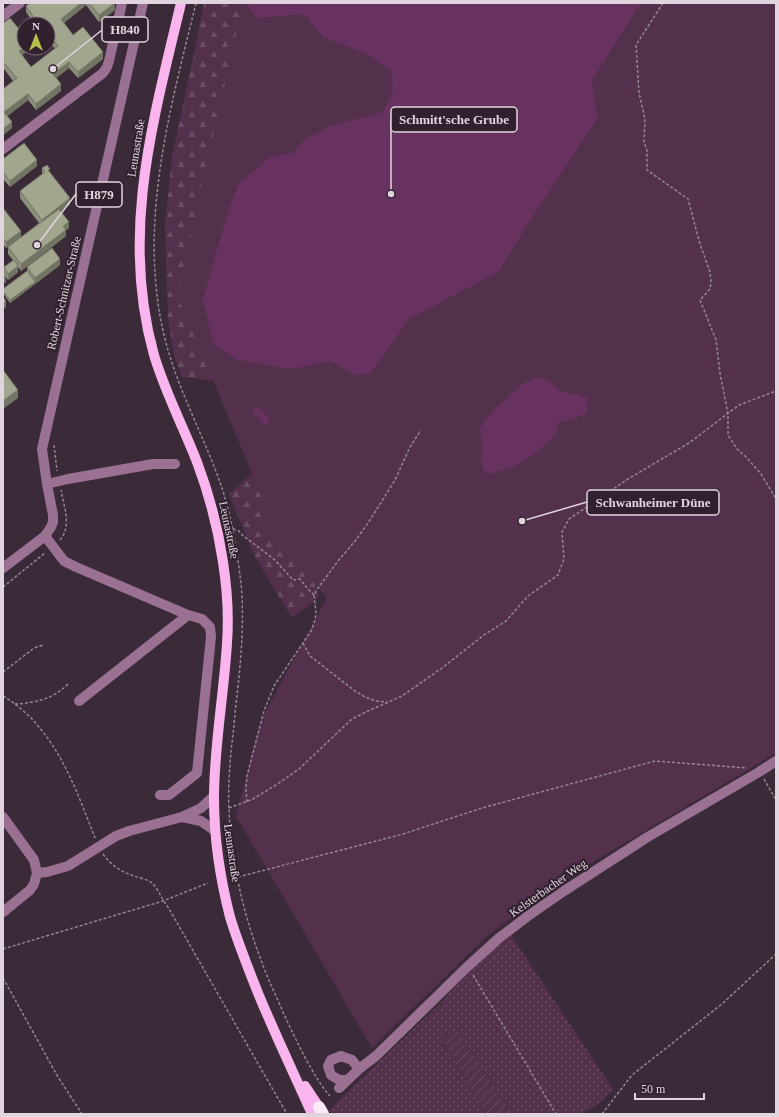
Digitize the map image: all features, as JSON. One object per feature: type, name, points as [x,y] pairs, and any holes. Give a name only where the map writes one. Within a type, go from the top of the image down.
[{"type":"main road","name":"Leunastraße","points":[[181,3],[156,107],[145,173],[140,218],[140,266],[144,307],[154,353],[167,391],[203,479],[216,526],[223,560],[227,600],[228,641],[214,796],[215,831],[220,874],[230,916],[253,979],[290,1064],[317,1112]]},
{"type":"street","points":[[3,15],[20,3]]},
{"type":"street","points":[[3,149],[103,73],[109,61],[122,3]]},
{"type":"street","name":"Robert-Schnitzer-Straße","points":[[3,568],[45,536],[53,522],[42,457],[43,442],[143,3]]},
{"type":"street","points":[[47,484],[153,464],[175,464]]},
{"type":"street","points":[[45,536],[64,561],[188,615],[202,619],[210,627],[212,637],[197,773],[169,795],[160,795]]},
{"type":"street","points":[[79,701],[188,615]]},
{"type":"street","name":"Kelsterbacher Weg","points":[[339,1088],[359,1069],[376,1056],[468,967],[528,916],[646,838],[776,761]]},
{"type":"street","points":[[37,873],[47,872],[68,866],[116,836],[129,831],[182,817],[201,808],[214,796]]},
{"type":"street","points":[[3,817],[34,860],[37,873],[34,884],[30,890],[3,912]]},
{"type":"street","points":[[182,817],[201,821],[215,831]]},
{"type":"street","points":[[347,1080],[339,1080],[331,1076],[328,1066],[331,1060],[341,1056],[352,1060],[359,1069]]},
{"type":"path","points":[[663,3],[636,45],[639,93],[645,119],[644,142],[647,150],[647,170],[688,199],[700,244],[710,272],[710,289],[700,300],[716,340],[720,373],[728,414],[728,435],[737,448],[760,474],[776,499]]},
{"type":"path","points":[[229,808],[247,802],[276,786],[300,769],[352,720],[402,696],[484,635],[506,621],[528,596],[558,575],[564,559],[562,532],[569,519],[628,478],[689,442],[739,405],[776,391]]},
{"type":"path","points":[[247,802],[247,776],[264,711],[274,686],[311,631],[316,612],[314,595],[370,520],[395,480],[410,446],[421,430]]},
{"type":"path","points":[[233,529],[239,531],[274,560],[293,580],[300,579],[314,595]]},
{"type":"path","points":[[303,643],[310,656],[355,691],[376,701],[388,703]]},
{"type":"path","points":[[3,672],[34,648],[43,645]]},
{"type":"path","points":[[15,704],[29,703],[48,698],[63,690],[69,683]]},
{"type":"path","points":[[3,696],[31,718],[60,758],[78,793],[103,855],[119,870],[152,883],[168,907],[287,1114]]},
{"type":"path","points":[[238,877],[402,834],[482,808],[655,761],[751,768],[759,772],[776,800]]},
{"type":"path","points":[[3,949],[163,901],[208,883]]},
{"type":"path","points":[[602,1114],[632,1075],[722,1004],[776,954]]},
{"type":"path","points":[[468,967],[556,1114]]},
{"type":"path","points":[[3,978],[58,1077],[82,1114]]},
{"type":"green space","points":[[204,3],[776,3],[308,562],[319,597],[292,618],[255,557],[229,494],[263,465],[244,384],[182,377],[174,356],[168,318],[165,224],[172,157]]},
{"type":"green space","points":[[243,3],[776,3],[776,753],[574,873],[487,936],[372,1048],[236,816],[260,722],[327,598],[264,526],[270,515],[177,296]]},
{"type":"green space","points":[[511,935],[613,1089],[601,1102],[582,1114],[512,1114],[457,1030],[442,1041],[486,1114],[332,1114],[329,1111],[443,1001],[473,965]]},
{"type":"green space","points":[[457,1030],[512,1114],[486,1114],[442,1040]]},
{"type":"shaded area","points":[[246,3],[641,3],[592,80],[597,119],[498,272],[409,319],[371,373],[355,375],[331,361],[291,369],[238,360],[213,344],[203,299],[230,205],[239,183],[270,157],[293,153],[304,140],[331,126],[383,112],[393,91],[391,71],[363,52],[324,38],[304,14],[257,18]]},
{"type":"shaded area","points":[[536,377],[550,381],[558,389],[566,393],[578,395],[588,399],[587,412],[577,418],[557,423],[556,434],[536,453],[515,466],[487,475],[481,463],[482,450],[480,428],[490,414],[521,385]]},
{"type":"shaded area","points":[[256,407],[269,418],[268,424],[264,424],[252,411]]},
{"type":"building","points":[[30,3],[81,3],[61,19],[73,35],[83,27],[103,52],[78,72],[69,62],[53,74],[61,84],[36,104],[28,94],[4,112],[12,122],[3,129],[3,89],[17,78],[4,63],[3,64],[3,23],[10,18],[16,26],[16,56],[23,56],[31,67],[45,56],[56,56],[56,48],[58,46],[56,43],[56,16],[33,16],[26,6]]},
{"type":"building","points":[[89,3],[115,3],[99,15]]},
{"type":"building","points":[[24,143],[37,160],[10,181],[3,172],[3,159]]},
{"type":"building","points":[[47,165],[50,169],[48,170],[70,198],[42,220],[20,191],[45,172],[42,168]]},
{"type":"building","points":[[3,208],[21,231],[6,242],[3,238]]},
{"type":"building","points":[[59,209],[69,222],[63,226],[66,230],[21,264],[8,247]]},
{"type":"building","points":[[52,248],[60,259],[35,278],[27,267]]},
{"type":"building","points":[[14,260],[18,266],[8,274],[4,267]]},
{"type":"building","points":[[3,271],[6,275],[3,278]]},
{"type":"building","points":[[27,271],[35,282],[10,300],[3,289]]},
{"type":"building","points":[[3,370],[18,390],[3,401]]},
{"type":"place","name":"H840","points":[[53,69]]},
{"type":"place","name":"Schmitt'sche Grube","points":[[391,194]]},
{"type":"place","name":"H879","points":[[37,245]]},
{"type":"place","name":"Schwanheimer Düne","points":[[522,521]]}]
